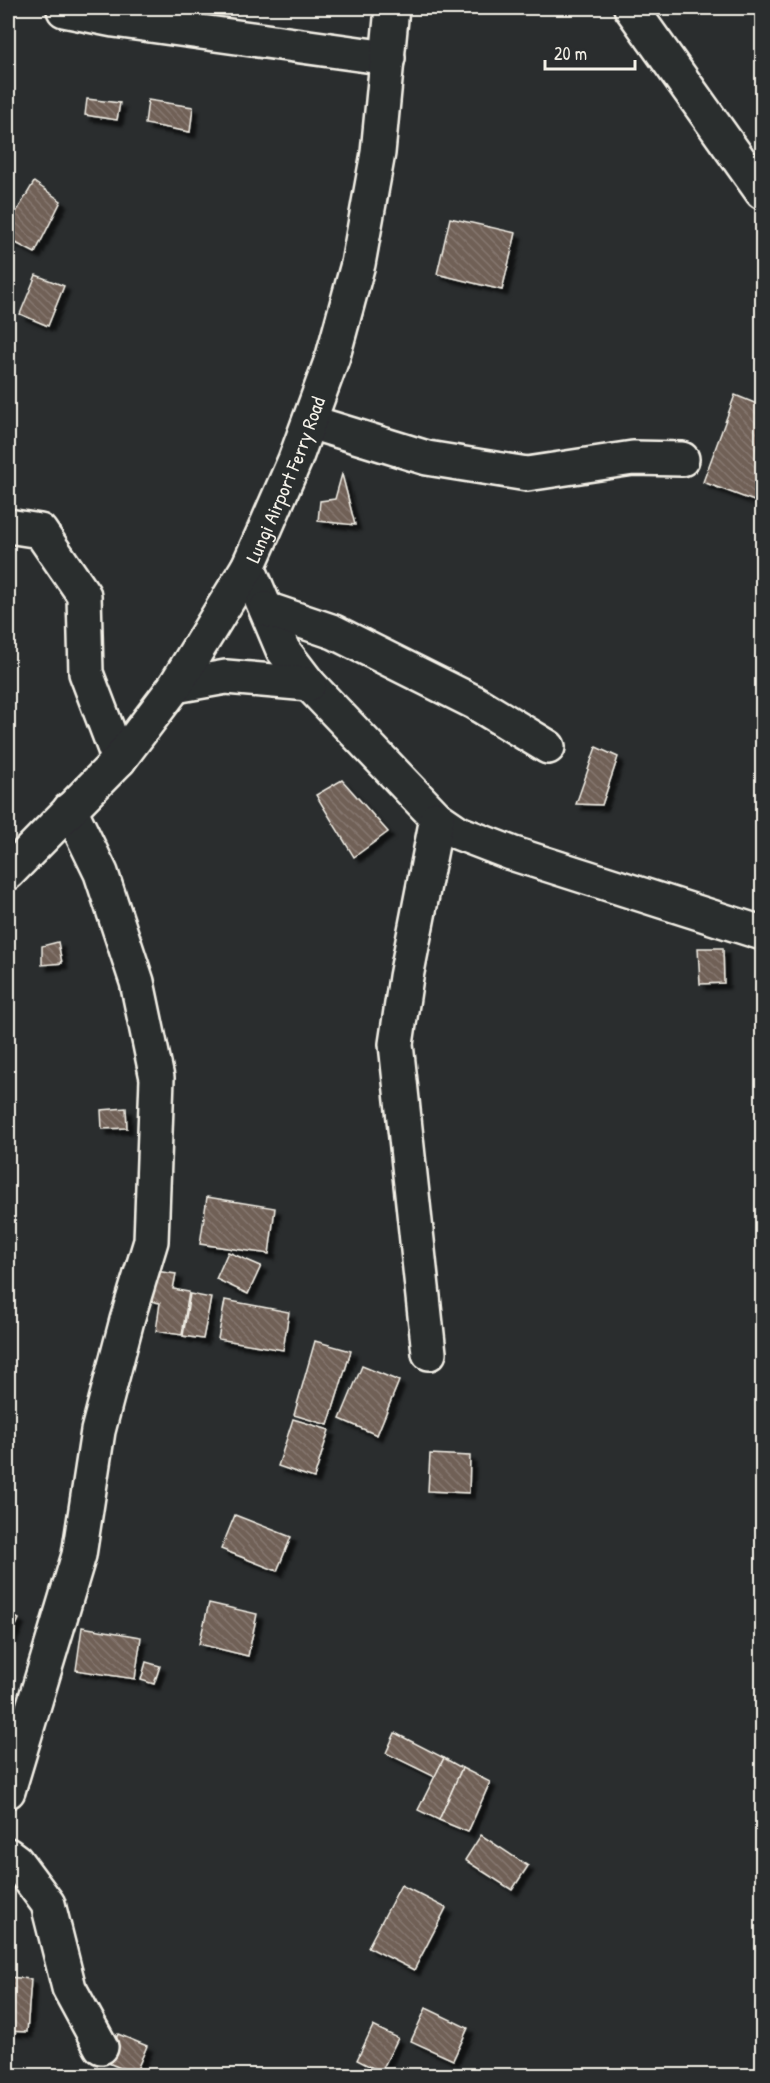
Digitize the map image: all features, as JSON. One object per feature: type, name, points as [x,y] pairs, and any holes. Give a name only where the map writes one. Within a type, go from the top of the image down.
[{"type":"street","name":"Lungi Airport Ferry Road","points":[[8,873],[119,760],[175,686],[248,567],[310,422],[333,356],[358,264],[378,153],[392,8]]},
{"type":"street","points":[[631,8],[762,192]]},
{"type":"street","points":[[64,10],[114,20],[388,58]]},
{"type":"street","points":[[310,422],[427,458],[527,474],[633,458],[682,459]]},
{"type":"street","points":[[8,526],[40,531],[84,595],[86,673],[119,760]]},
{"type":"street","points":[[248,567],[283,650],[309,684],[436,818],[459,833],[511,853],[762,933]]},
{"type":"street","points":[[266,609],[334,632],[474,702],[548,747]]},
{"type":"street","points":[[175,686],[226,678],[309,684]]},
{"type":"street","points":[[8,1798],[8,1790],[79,1555],[98,1431],[126,1320],[151,1241],[157,1078],[133,971],[102,873],[70,809]]},
{"type":"street","points":[[429,1353],[396,1044],[406,977],[436,818]]},
{"type":"street","points":[[10,1850],[48,1904],[69,1988],[101,2047]]},
{"type":"building","points":[[87,99],[120,103],[117,120],[85,115]]},
{"type":"building","points":[[148,100],[193,107],[190,132],[145,124]]},
{"type":"building","points":[[34,182],[61,201],[35,253],[8,239],[8,226]]},
{"type":"building","points":[[450,218],[516,233],[502,290],[437,274]]},
{"type":"building","points":[[36,275],[64,286],[48,326],[20,314]]},
{"type":"building","points":[[735,395],[762,406],[762,504],[703,482]]},
{"type":"building","points":[[342,474],[355,525],[318,521],[320,501],[335,499]]},
{"type":"building","points":[[596,747],[618,757],[602,805],[576,804]]},
{"type":"building","points":[[342,780],[388,832],[354,857],[316,795]]},
{"type":"building","points":[[58,942],[62,963],[42,965],[42,946]]},
{"type":"building","points":[[698,948],[723,948],[724,983],[700,984]]},
{"type":"building","points":[[126,1108],[127,1128],[102,1129],[101,1110]]},
{"type":"building","points":[[207,1197],[275,1208],[269,1254],[200,1244]]},
{"type":"building","points":[[228,1252],[261,1266],[248,1294],[216,1279]]},
{"type":"building","points":[[155,1271],[176,1274],[173,1289],[189,1292],[182,1335],[156,1331],[160,1303],[150,1301]]},
{"type":"building","points":[[190,1294],[211,1298],[203,1339],[183,1336]]},
{"type":"building","points":[[225,1300],[289,1312],[283,1350],[218,1339]]},
{"type":"building","points":[[315,1341],[351,1351],[328,1425],[294,1415]]},
{"type":"building","points":[[362,1366],[399,1381],[377,1435],[340,1419]]},
{"type":"building","points":[[293,1419],[329,1430],[314,1478],[278,1466]]},
{"type":"building","points":[[430,1454],[470,1456],[469,1493],[428,1491]]},
{"type":"building","points":[[235,1515],[291,1537],[277,1571],[221,1549]]},
{"type":"building","points":[[209,1603],[257,1614],[248,1656],[199,1644]]},
{"type":"building","points":[[8,1613],[19,1619],[8,1643]]},
{"type":"building","points":[[82,1627],[141,1637],[135,1679],[76,1670]]},
{"type":"building","points":[[146,1662],[160,1666],[154,1684],[141,1680]]},
{"type":"building","points":[[395,1733],[444,1758],[435,1777],[386,1753]]},
{"type":"building","points":[[444,1758],[462,1768],[439,1820],[418,1810]]},
{"type":"building","points":[[462,1768],[490,1782],[468,1832],[439,1820]]},
{"type":"building","points":[[481,1835],[528,1866],[512,1890],[465,1860]]},
{"type":"building","points":[[401,1885],[446,1908],[414,1970],[368,1947]]},
{"type":"building","points":[[8,1977],[31,1979],[27,2032],[8,2031]]},
{"type":"building","points":[[426,2008],[468,2028],[453,2060],[411,2041]]},
{"type":"building","points":[[373,2026],[398,2038],[381,2072],[357,2060]]},
{"type":"building","points":[[118,2034],[147,2046],[135,2074],[106,2062]]}]
